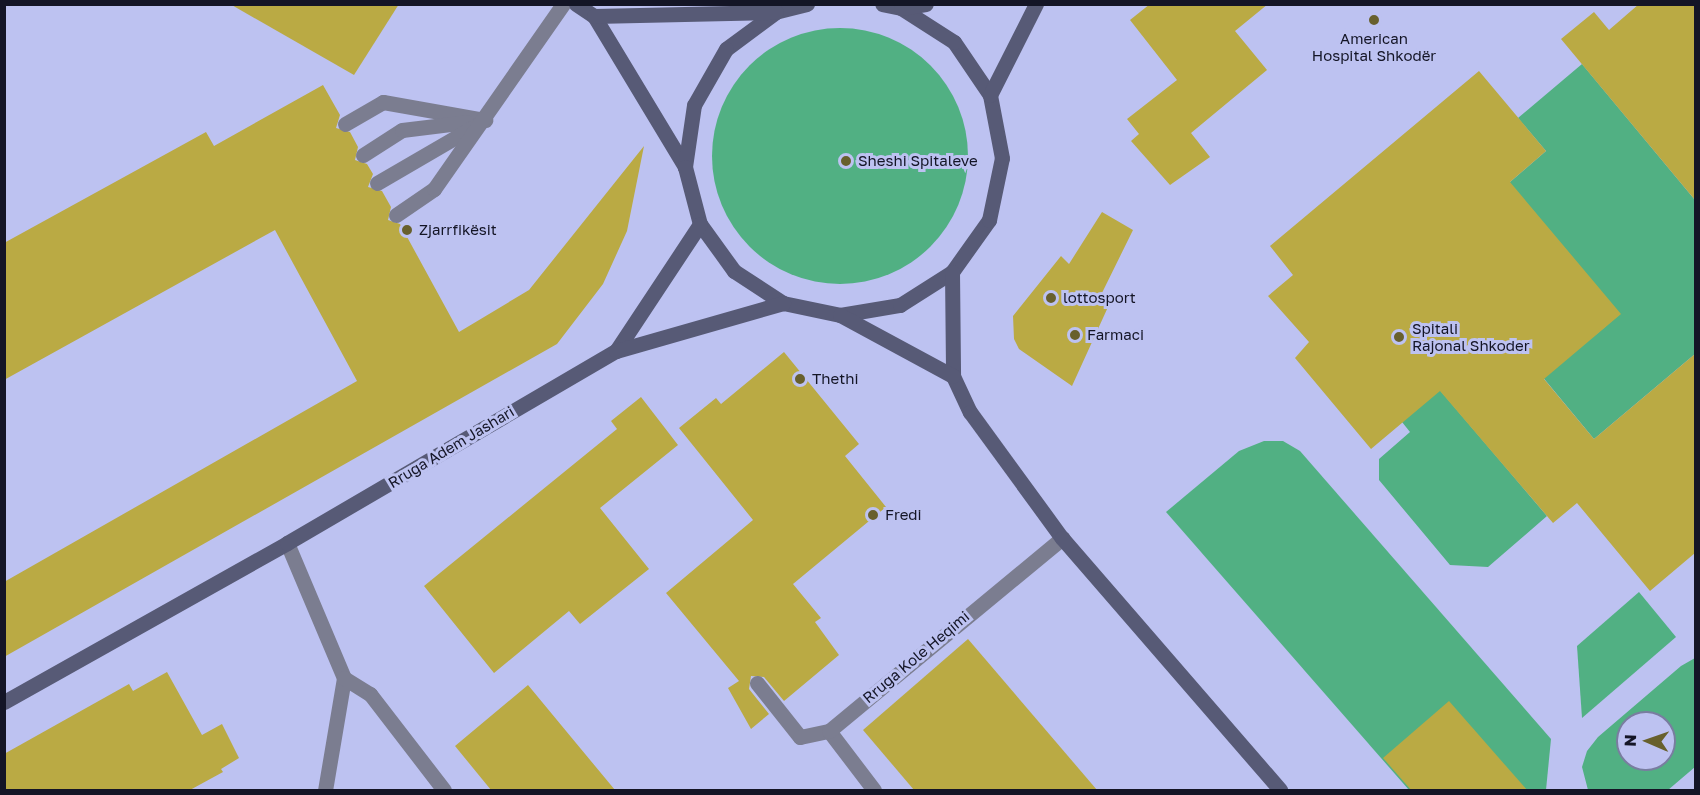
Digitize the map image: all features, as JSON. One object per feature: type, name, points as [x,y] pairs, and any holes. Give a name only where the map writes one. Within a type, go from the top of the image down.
[{"type":"main road","points":[[576,4],[594,16],[685,167],[700,224],[734,271],[783,303],[840,315],[953,376]]},
{"type":"main road","points":[[594,16],[776,12],[807,4]]},
{"type":"main road","points":[[840,315],[900,305],[952,272],[988,220],[1002,158],[990,95],[954,42],[901,8],[882,4]]},
{"type":"main road","points":[[901,8],[926,4]]},
{"type":"main road","points":[[990,95],[1036,4]]},
{"type":"main road","points":[[685,167],[694,105],[726,50],[776,12]]},
{"type":"main road","points":[[616,351],[700,224]]},
{"type":"main road","points":[[952,272],[953,376],[970,411],[1062,538],[1280,790]]},
{"type":"main road","points":[[616,351],[783,303]]},
{"type":"main road","name":"Rruga Adem Jashari","points":[[4,702],[288,543],[616,351]]},
{"type":"street","points":[[396,215],[434,189],[485,120],[563,4]]},
{"type":"street","points":[[345,124],[383,102],[485,120]]},
{"type":"street","points":[[363,155],[402,130],[485,120]]},
{"type":"street","points":[[377,183],[485,120]]},
{"type":"street","name":"Rruga Kole Heqimi","points":[[829,731],[1062,538]]},
{"type":"street","points":[[288,543],[344,678],[325,790]]},
{"type":"street","points":[[344,678],[370,694],[444,790]]},
{"type":"street","points":[[757,683],[800,737],[829,731],[874,790]]},
{"type":"green space","points":[[827,28],[853,28],[889,37],[911,49],[931,65],[947,85],[959,107],[966,131],[968,156],[966,181],[959,205],[947,227],[931,247],[911,263],[889,275],[853,284],[827,284],[791,275],[769,263],[749,247],[733,227],[721,205],[712,169],[712,143],[721,107],[733,85],[749,65],[769,49],[791,37]]},
{"type":"green space","points":[[1582,64],[1695,200],[1695,354],[1594,439],[1498,323],[1593,337],[1620,314],[1481,207],[1546,151],[1518,118]]},
{"type":"green space","points":[[1433,382],[1547,516],[1488,567],[1450,565],[1379,480],[1379,459],[1410,432],[1402,422]]},
{"type":"green space","points":[[1264,441],[1283,441],[1300,451],[1551,739],[1546,790],[1409,790],[1166,512],[1239,451]]},
{"type":"green space","points":[[1639,592],[1676,637],[1582,718],[1577,646]]},
{"type":"green space","points":[[1695,658],[1695,767],[1668,790],[1588,790],[1582,767],[1587,751],[1598,737],[1616,722],[1616,771],[1676,771],[1676,711],[1628,711],[1681,666]]},
{"type":"building","points":[[230,4],[399,4],[354,75]]},
{"type":"building","points":[[1150,4],[1268,4],[1235,31],[1267,70],[1191,133],[1210,157],[1170,185],[1131,141],[1139,134],[1127,119],[1177,80],[1130,20]]},
{"type":"building","points":[[1639,4],[1695,4],[1695,200],[1561,39],[1594,12],[1609,30]]},
{"type":"building","points":[[1479,71],[1546,151],[1510,182],[1621,314],[1544,379],[1594,439],[1695,354],[1695,553],[1650,591],[1577,503],[1553,523],[1440,391],[1371,449],[1295,358],[1309,342],[1268,296],[1293,275],[1270,246]]},
{"type":"building","points":[[323,85],[340,115],[336,128],[350,132],[358,147],[355,160],[367,164],[373,174],[368,187],[382,191],[391,207],[388,220],[400,224],[459,332],[529,290],[644,146],[627,231],[603,284],[557,344],[4,657],[4,582],[357,381],[275,230],[4,380],[4,243],[206,132],[214,146]]},
{"type":"building","points":[[1102,212],[1133,230],[1100,297],[1108,307],[1072,386],[1019,349],[1014,339],[1013,316],[1061,256],[1069,264]]},
{"type":"building","points":[[784,352],[859,444],[845,456],[886,507],[793,584],[821,618],[815,622],[839,655],[784,701],[764,677],[751,676],[749,689],[769,714],[751,729],[728,688],[739,681],[666,593],[753,520],[679,428],[716,398],[721,404]]},
{"type":"building","points":[[641,397],[678,445],[600,508],[649,569],[580,624],[569,611],[494,673],[424,586],[617,429],[611,421]]},
{"type":"building","points":[[968,639],[1097,790],[914,790],[863,730]]},
{"type":"building","points":[[167,672],[202,735],[222,724],[239,758],[221,769],[223,772],[190,790],[4,790],[4,754],[129,684],[133,691]]},
{"type":"building","points":[[528,685],[615,790],[491,790],[455,746]]},
{"type":"building","points":[[1449,701],[1527,790],[1411,790],[1383,758]]},
{"type":"place","name":"American Hospital Shkodër","points":[[1374,20]]},
{"type":"place","name":"Sheshi Spitaleve","points":[[846,161]]},
{"type":"place","name":"Zjarrfikësit","points":[[407,230]]},
{"type":"place","name":"lottosport","points":[[1051,298]]},
{"type":"place","name":"Farmaci","points":[[1075,335]]},
{"type":"place","name":"Spitali Rajonal Shkoder","points":[[1399,337]]},
{"type":"place","name":"Thethi","points":[[800,379]]},
{"type":"place","name":"Fredi","points":[[873,515]]}]
